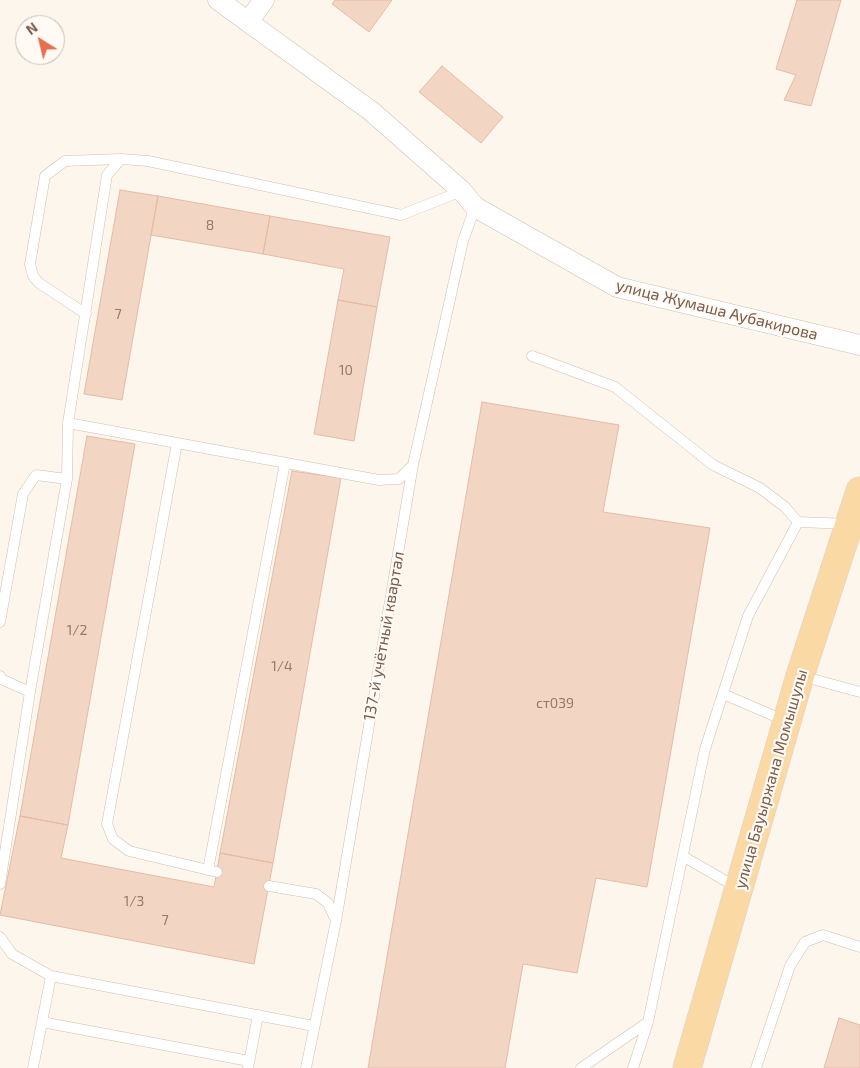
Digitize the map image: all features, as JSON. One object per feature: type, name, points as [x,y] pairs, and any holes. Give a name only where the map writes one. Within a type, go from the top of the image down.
[{"type":"main road","name":"улица Бауыржана Момышулы","points":[[687,1068],[800,676],[860,491]]},
{"type":"street","name":"улица Жумаша Аубакирова","points":[[218,0],[372,111],[462,191],[476,207],[617,287],[860,345]]},
{"type":"street","points":[[248,22],[264,0]]},
{"type":"lane","points":[[86,314],[39,283],[33,276],[30,264],[45,176],[64,161],[121,159],[148,161],[401,215],[462,191]]},
{"type":"lane","points":[[0,884],[30,692],[67,479],[68,424],[107,176],[121,159]]},
{"type":"lane","name":"137-й учётный квартал","points":[[306,1068],[336,921],[413,465],[463,242],[476,207]]},
{"type":"lane","points":[[532,356],[614,387],[713,465],[760,488],[785,506],[798,522],[850,524]]},
{"type":"lane","points":[[68,424],[379,480],[399,479],[413,465]]},
{"type":"lane","points":[[177,443],[107,824],[112,839],[129,851],[212,871],[285,463]]},
{"type":"lane","points":[[0,622],[23,494],[36,475],[67,479]]},
{"type":"lane","points":[[633,1068],[648,1022],[684,857],[705,749],[748,616],[798,522]]},
{"type":"lane","points":[[0,676],[1,679],[30,692]]},
{"type":"lane","points":[[800,676],[860,692]]},
{"type":"lane","points":[[723,694],[787,721]]},
{"type":"lane","points":[[684,857],[739,888]]},
{"type":"lane","points":[[269,886],[316,894],[328,903],[336,921]]},
{"type":"lane","points":[[756,1068],[790,966],[805,942],[823,935],[860,947]]},
{"type":"lane","points":[[0,937],[12,954],[51,976],[314,1026]]},
{"type":"lane","points":[[32,1068],[51,976]]},
{"type":"lane","points":[[42,1022],[248,1064],[258,1015]]},
{"type":"lane","points":[[580,1068],[648,1022]]},
{"type":"building","points":[[335,0],[392,0],[369,32],[332,4]]},
{"type":"building","points":[[797,0],[841,0],[811,106],[784,100],[796,75],[776,69]]},
{"type":"building","points":[[442,66],[503,117],[481,143],[419,92]]},
{"type":"building","points":[[120,190],[158,196],[122,400],[84,394]]},
{"type":"building","points":[[158,196],[270,216],[263,254],[151,235]]},
{"type":"building","points":[[270,216],[390,237],[377,307],[338,300],[344,269],[263,254]]},
{"type":"building","points":[[338,300],[377,307],[354,441],[314,434]]},
{"type":"building","points":[[482,402],[619,425],[603,512],[710,528],[647,887],[596,878],[577,973],[523,964],[505,1068],[368,1068]]},
{"type":"building","points":[[87,436],[135,444],[68,825],[20,816]]},
{"type":"building","points":[[292,471],[341,478],[273,863],[220,853]]},
{"type":"building","points":[[20,816],[68,825],[61,858],[214,887],[220,853],[273,863],[254,964],[0,915]]},
{"type":"building","points":[[839,1018],[860,1025],[860,1068],[824,1068]]}]
